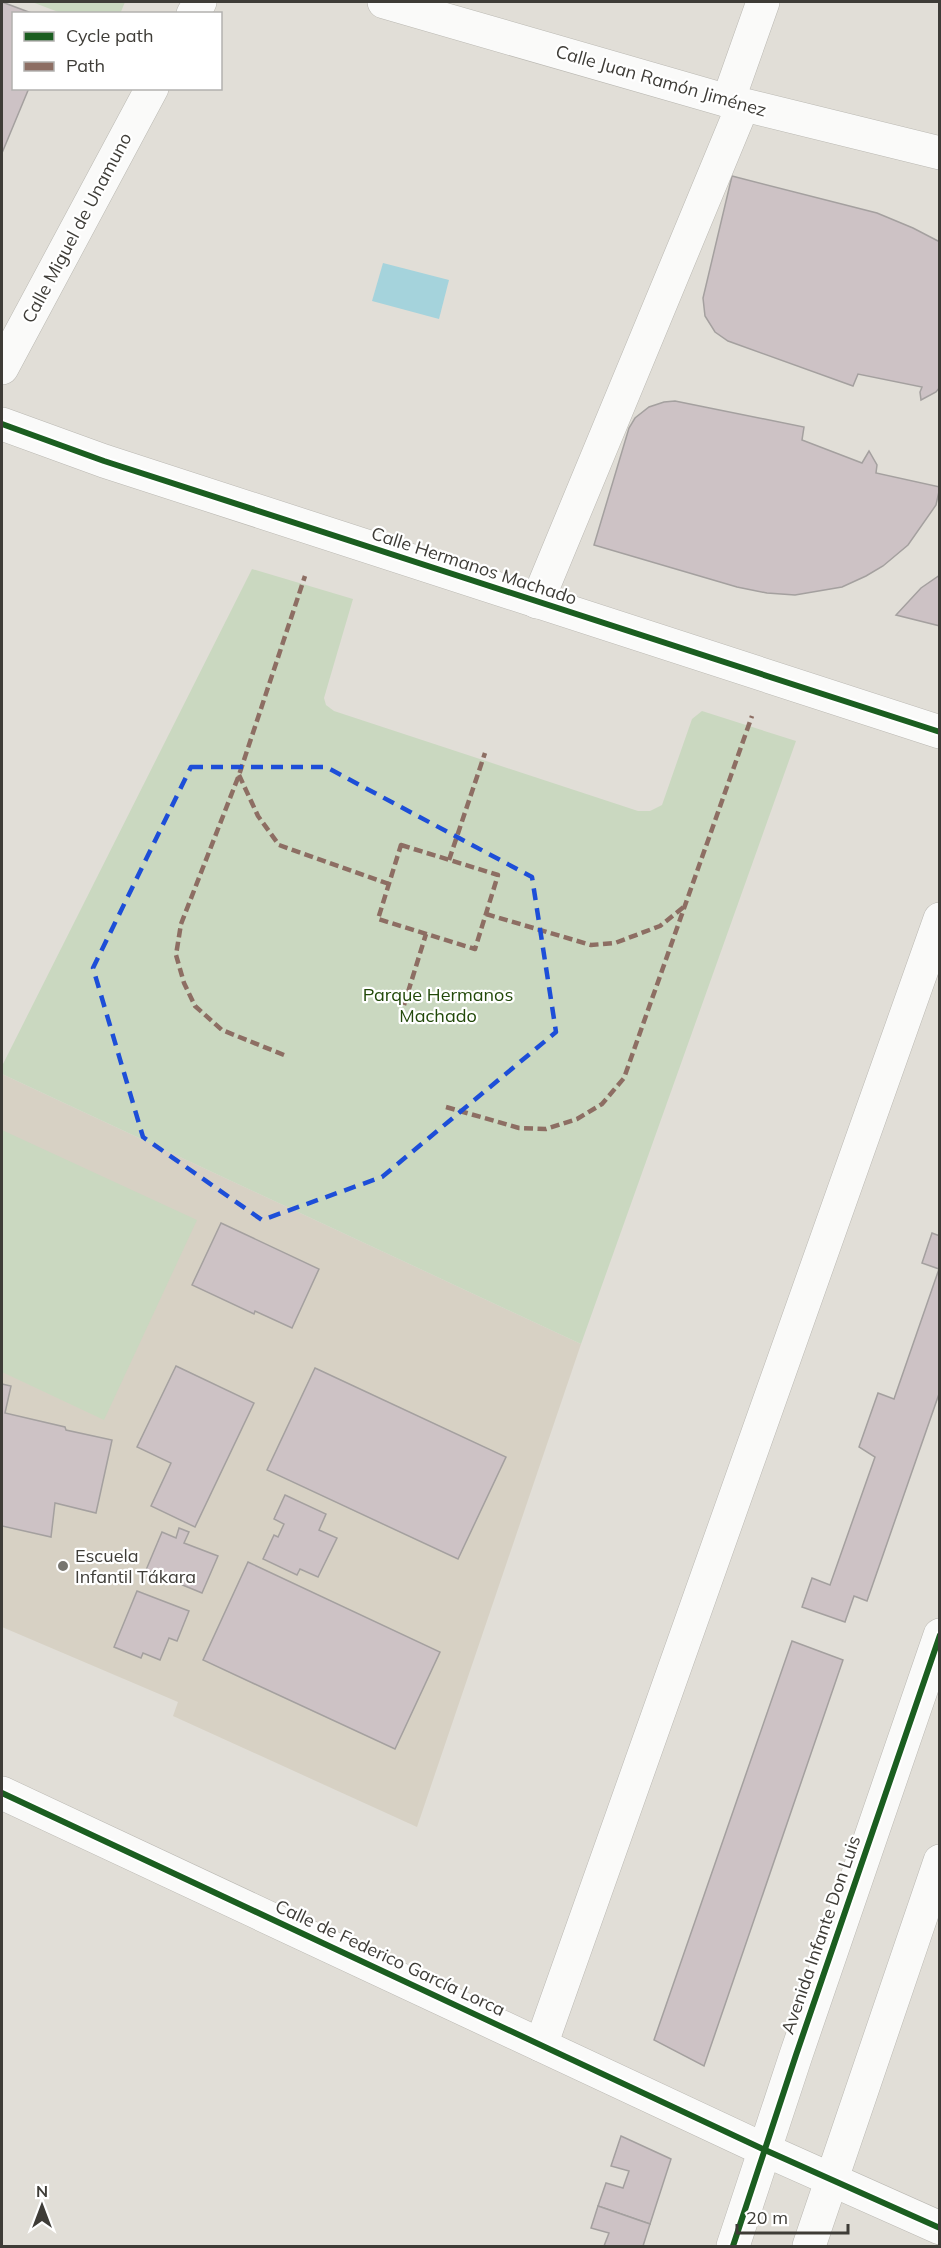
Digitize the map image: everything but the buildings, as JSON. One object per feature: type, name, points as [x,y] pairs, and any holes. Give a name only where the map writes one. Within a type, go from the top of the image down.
[{"type":"street","name":"Calle Juan Ramón Jiménez","points":[[384,2],[735,103],[939,153]]},
{"type":"street","points":[[537,602],[735,103],[763,2]]},
{"type":"street","name":"Calle Miguel de Unamuno","points":[[2,368],[151,90]]},
{"type":"street","name":"Calle Hermanos Machado","points":[[2,424],[104,461],[939,732]]},
{"type":"street","points":[[541,2045],[939,919]]},
{"type":"street","name":"Avenida Infante Don Luis","points":[[733,2247],[939,1635]]},
{"type":"street","name":"Calle de Federico García Lorca","points":[[2,1794],[765,2151],[939,2228]]},
{"type":"street","points":[[809,2247],[939,1861]]},
{"type":"highlighted area","points":[[191,767],[326,767],[532,877],[556,1032],[382,1177],[262,1220],[143,1137],[93,968]]},
{"type":"shaded area","points":[[2,1074],[581,1344],[417,1827],[173,1716],[178,1702],[2,1627]]},
{"type":"green space","points":[[32,2],[125,2],[121,12],[58,12]]},
{"type":"green space","name":"Parque Hermanos Machado","points":[[252,569],[353,599],[324,698],[326,705],[334,711],[638,811],[650,811],[662,805],[692,719],[702,711],[796,741],[581,1344],[2,1074],[2,1066]]},
{"type":"green space","points":[[2,1130],[197,1220],[104,1420],[2,1372]]},
{"type":"water","points":[[383,263],[449,280],[439,319],[372,301]]},
{"type":"marked path","points":[[284,1055],[222,1030],[195,1006],[184,983],[176,955],[181,924],[239,775],[305,576]]},
{"type":"marked path","points":[[446,1107],[519,1128],[546,1129],[577,1119],[602,1104],[624,1078],[752,716]]},
{"type":"marked path","points":[[449,860],[485,753]]},
{"type":"marked path","points":[[239,775],[258,816],[279,845],[389,884]]},
{"type":"marked path","points":[[401,845],[498,875],[475,949],[378,919],[401,845]]},
{"type":"marked path","points":[[486,914],[591,945],[615,943],[660,926],[685,906]]},
{"type":"marked path","points":[[404,1005],[426,934]]},
{"type":"cycle path","points":[[2,424],[104,461],[940,732]]},
{"type":"cycle path","points":[[733,2246],[940,1635]]},
{"type":"cycle path","points":[[2,1793],[765,2150],[940,2228]]},
{"type":"place","name":"Escuela Infantil Tákara","points":[[63,1566]]}]
